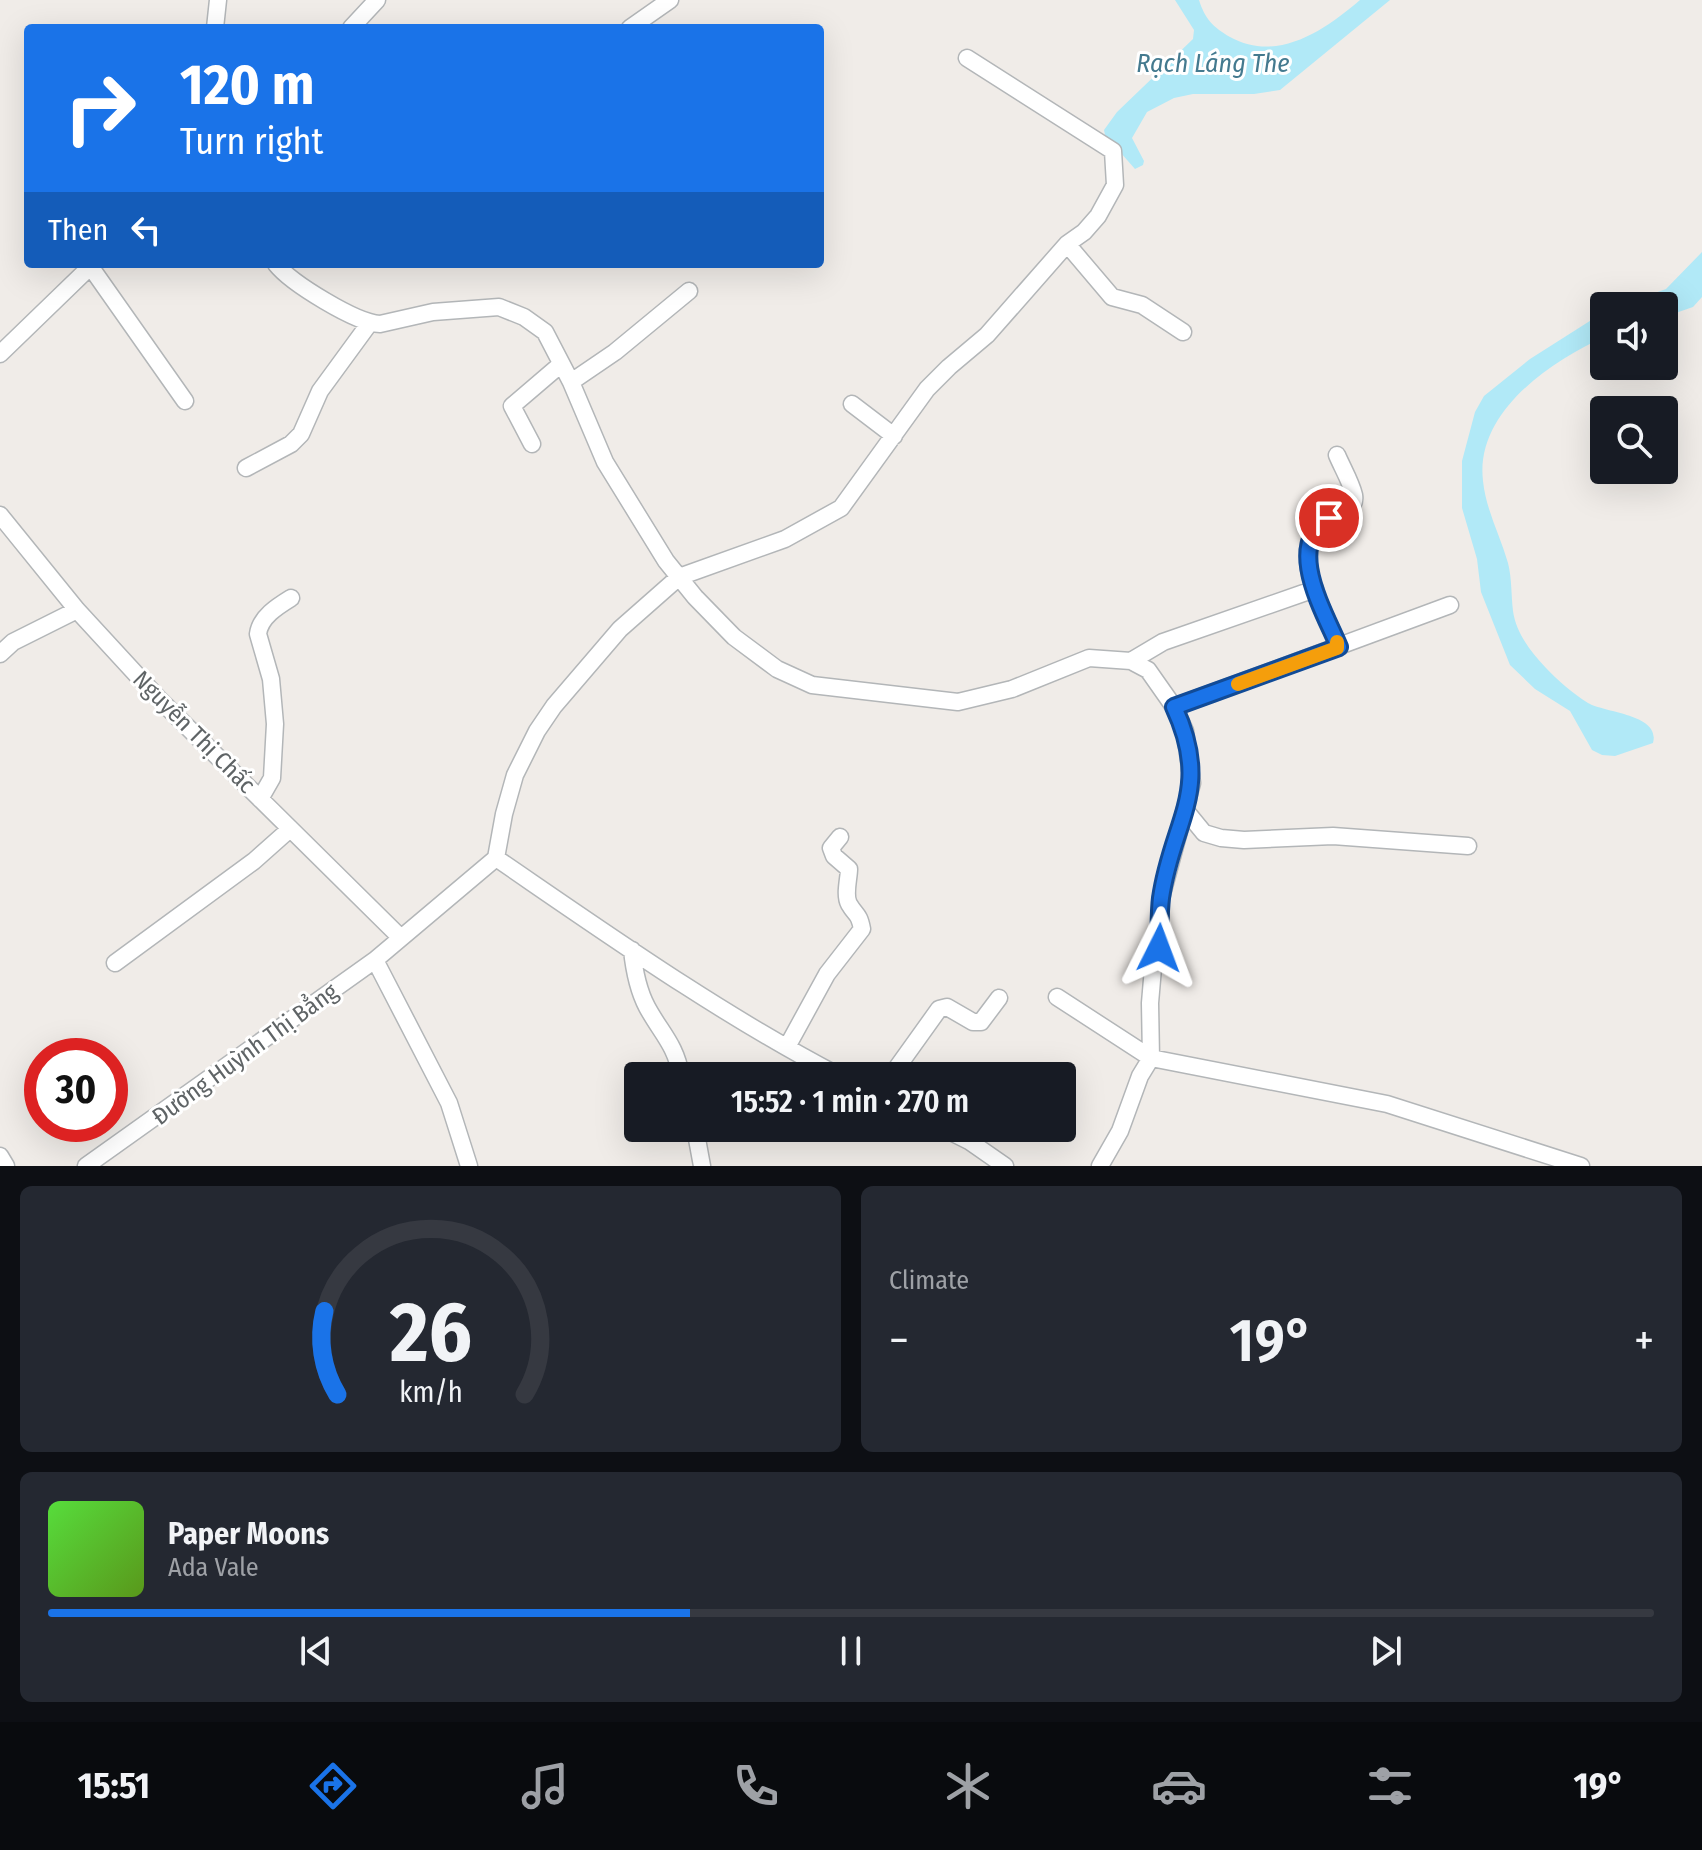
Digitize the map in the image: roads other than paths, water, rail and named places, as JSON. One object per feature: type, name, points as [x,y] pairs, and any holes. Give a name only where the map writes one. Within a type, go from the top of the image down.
[{"type":"street","points":[[215,24],[218,0]]},
{"type":"street","points":[[355,24],[377,0]]},
{"type":"street","points":[[636,24],[670,0]]},
{"type":"street","points":[[814,1062],[632,950],[496,858],[515,775],[537,731],[554,706],[620,629],[679,577],[785,539],[841,508],[927,389],[987,335],[1067,244],[1084,232],[1107,203],[1115,185],[1113,151],[967,58]]},
{"type":"street","points":[[1067,244],[1112,297],[1142,305],[1183,332]]},
{"type":"street","points":[[0,354],[89,268]]},
{"type":"street","points":[[94,268],[185,401]]},
{"type":"street","points":[[285,268],[369,324],[462,308],[499,307],[524,317],[545,332],[571,382],[605,462],[666,561],[734,637],[777,669],[812,685],[958,702],[1012,689],[1089,658],[1131,661],[1148,670],[1174,707],[1185,731],[1192,783],[1161,898],[1159,948],[1153,968],[1150,1003],[1151,1058],[1140,1076],[1120,1131],[1100,1166]]},
{"type":"street","points":[[571,382],[615,352],[689,291]]},
{"type":"street","points":[[246,468],[291,444],[301,434],[320,391],[369,324]]},
{"type":"street","points":[[532,444],[512,406],[560,365]]},
{"type":"street","points":[[852,404],[894,436]]},
{"type":"street","points":[[1337,455],[1354,494],[1354,502],[1340,515],[1317,525],[1311,536],[1309,567],[1339,647]]},
{"type":"street","name":"Nguyễn Thị Chấc","points":[[0,515],[77,610],[158,698],[400,937]]},
{"type":"street","points":[[1131,661],[1163,642],[1315,589]]},
{"type":"street","points":[[260,799],[272,778],[275,724],[271,679],[258,634],[259,627],[266,617],[291,598]]},
{"type":"street","points":[[1174,707],[1450,605]]},
{"type":"street","points":[[0,654],[13,642],[77,610]]},
{"type":"street","points":[[1186,811],[1204,833],[1221,838],[1244,840],[1333,836],[1468,846]]},
{"type":"street","points":[[115,963],[254,861],[290,829]]},
{"type":"street","points":[[787,1047],[827,974],[862,929],[859,914],[848,903],[849,869],[834,856],[831,848],[840,837]]},
{"type":"street","name":"Đường Huỳnh Thị Bẳng","points":[[86,1166],[375,960],[496,858]]},
{"type":"street","points":[[632,950],[645,1003],[670,1039],[679,1062]]},
{"type":"street","points":[[375,960],[449,1103],[469,1166]]},
{"type":"street","points":[[1057,997],[1151,1058],[1387,1104],[1581,1166]]},
{"type":"street","points":[[901,1062],[939,1009],[947,1007],[973,1022],[981,1022],[999,998]]},
{"type":"street","points":[[698,1142],[702,1166]]},
{"type":"street","points":[[970,1142],[1005,1166]]},
{"type":"street","points":[[0,1156],[6,1166]]},
{"type":"water","name":"Rạch Láng The","points":[[1175,0],[1199,0],[1210,22],[1219,30],[1248,44],[1265,47],[1299,40],[1331,23],[1360,0],[1390,0],[1280,90],[1254,94],[1193,94],[1174,98],[1147,112],[1132,138],[1144,161],[1135,169],[1104,130],[1117,112],[1193,39],[1194,30]]},
{"type":"water","points":[[1702,252],[1702,297],[1693,307],[1678,312],[1678,292],[1658,292],[1666,289]]},
{"type":"water","points":[[1590,321],[1590,344],[1561,360],[1520,392],[1491,433],[1484,456],[1485,492],[1508,563],[1515,619],[1525,642],[1550,673],[1588,703],[1640,720],[1653,733],[1653,743],[1615,756],[1592,750],[1570,711],[1535,689],[1510,665],[1481,592],[1477,559],[1462,508],[1462,461],[1475,412],[1484,396],[1530,359]]}]
